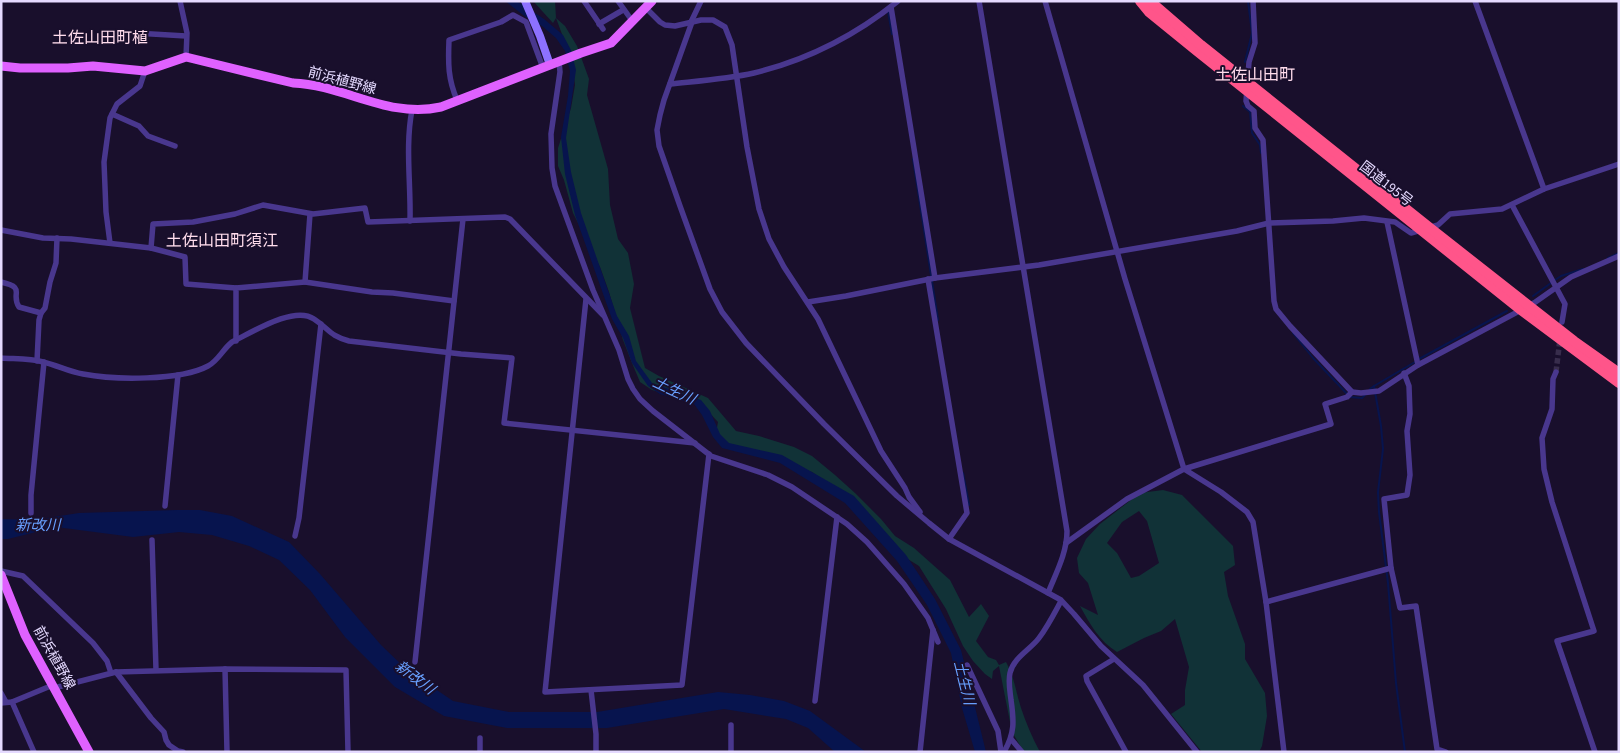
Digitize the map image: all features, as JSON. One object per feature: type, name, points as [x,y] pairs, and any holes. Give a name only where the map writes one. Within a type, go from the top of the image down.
[{"type":"highway","name":"国道195号","points":[[1140,1],[1183,40],[1246,86],[1619,383]]},
{"type":"highway","name":"国道195号","points":[[1150,1],[1246,86]]},
{"type":"highway","name":"国道195号","points":[[1525,307],[1619,373]]},
{"type":"main road","name":"前浜植野線","points":[[186,57],[293,83],[311,84],[341,91],[390,108],[428,110],[441,107],[611,43],[649,4]]},
{"type":"main road","points":[[1,66],[68,68],[94,66],[145,71],[186,57]]},
{"type":"main road","name":"前浜植野線","points":[[1,575],[25,635],[89,752]]},
{"type":"street","points":[[180,1],[186,36],[186,57]]},
{"type":"street","points":[[525,1],[554,64]]},
{"type":"street","points":[[584,1],[601,27],[623,10]]},
{"type":"street","points":[[618,1],[633,22]]},
{"type":"street","points":[[701,1],[670,84],[657,130],[659,146],[710,289],[722,312],[746,344],[877,476],[929,523],[949,538],[1061,601],[1101,646],[1143,685],[1197,752]]},
{"type":"street","points":[[670,84],[737,76],[798,59],[851,35],[892,10],[898,1]]},
{"type":"street","points":[[979,1],[1067,531],[1064,554],[1048,594]]},
{"type":"street","points":[[1045,1],[1125,279],[1184,469],[1222,492],[1247,512],[1253,522],[1266,602],[1284,752]]},
{"type":"street","points":[[1253,1],[1255,43],[1249,62],[1246,100],[1248,106],[1254,111],[1255,128],[1263,140],[1276,309],[1352,392],[1378,391],[1418,365],[1525,307],[1554,283],[1571,278],[1619,256]]},
{"type":"street","points":[[1475,1],[1544,189]]},
{"type":"street","points":[[649,4],[660,22],[665,25],[675,26],[713,20],[724,27],[732,45],[747,147],[759,209],[769,239],[780,260],[818,319],[881,451],[909,497],[929,523]]},
{"type":"street","points":[[892,10],[935,278]]},
{"type":"street","points":[[456,100],[449,76],[449,40],[501,22],[513,15],[526,22],[560,72],[551,134],[552,168],[555,186],[633,389],[652,412],[709,454],[776,479],[806,495],[868,542],[904,584],[928,618],[938,642]]},
{"type":"street","points":[[135,33],[186,36]]},
{"type":"street","points":[[110,243],[106,212],[104,162],[112,114],[117,104],[140,86],[145,71]]},
{"type":"street","points":[[410,221],[409,162],[412,110]]},
{"type":"street","points":[[112,114],[139,126],[148,136],[176,146]]},
{"type":"street","points":[[808,302],[928,279],[1039,266],[1269,224],[1333,222],[1364,218],[1395,222],[1411,233],[1438,225],[1450,214],[1502,209],[1544,189],[1619,164]]},
{"type":"street","points":[[151,248],[153,224],[193,222],[235,214],[263,205],[310,214],[365,208],[368,222],[505,217],[510,219],[604,316]]},
{"type":"street","points":[[1512,205],[1565,304],[1562,322]]},
{"type":"street","points":[[304,282],[310,214]]},
{"type":"street","points":[[415,662],[463,219]]},
{"type":"street","points":[[1387,222],[1418,365]]},
{"type":"street","points":[[1,230],[43,238],[151,248],[185,257],[186,284],[236,288],[304,282],[454,301]]},
{"type":"street","points":[[36,360],[39,320],[45,308],[57,259],[57,238]]},
{"type":"street","points":[[928,279],[967,513],[949,538]]},
{"type":"street","points":[[1,282],[14,285],[19,307],[41,313]]},
{"type":"street","points":[[236,288],[236,340]]},
{"type":"street","points":[[586,299],[545,692],[682,685],[709,454]]},
{"type":"street","points":[[1,358],[36,360],[70,371],[105,377],[178,375],[208,367],[213,364],[227,346],[236,340],[288,316],[308,315],[338,338],[349,341],[512,358],[504,423],[695,444]]},
{"type":"street","points":[[294,536],[299,518],[321,324]]},
{"type":"street","points":[[31,513],[31,495],[44,362]]},
{"type":"street","points":[[1556,372],[1553,379],[1552,409],[1542,438],[1544,469],[1552,502],[1594,631],[1557,640],[1595,752]]},
{"type":"street","points":[[1404,374],[1409,386],[1410,414],[1407,431],[1410,475],[1407,495],[1384,499],[1391,568],[1400,608],[1416,606],[1436,749],[1446,752]]},
{"type":"street","points":[[165,506],[178,375]]},
{"type":"street","points":[[1066,543],[1127,499],[1184,469],[1331,424],[1325,404],[1347,397],[1352,392]]},
{"type":"street","points":[[815,701],[837,517]]},
{"type":"street","points":[[152,540],[156,670]]},
{"type":"street","points":[[1266,602],[1391,568]]},
{"type":"street","points":[[1,571],[23,576],[93,643],[114,673],[164,732],[169,745],[183,752]]},
{"type":"street","points":[[1002,752],[1011,739],[1013,724],[1009,684],[1010,671],[1016,662],[1038,640],[1061,601]]},
{"type":"street","points":[[920,752],[933,628]]},
{"type":"street","points":[[1114,659],[1086,676],[1126,752]]},
{"type":"street","points":[[967,665],[998,731],[1002,752]]},
{"type":"street","points":[[225,669],[227,752]]},
{"type":"street","points":[[6,702],[54,686],[114,673],[225,669],[346,670],[348,752]]},
{"type":"street","points":[[592,690],[596,752]]},
{"type":"street","points":[[1,693],[34,752]]},
{"type":"street","points":[[731,725],[731,752]]},
{"type":"street","points":[[480,738],[480,752]]},
{"type":"street","points":[[1011,739],[1022,752]]},
{"type":"green space","points":[[533,1],[555,1],[556,18],[553,23]]},
{"type":"green space","points":[[556,18],[565,26],[577,46],[589,79],[587,95],[608,169],[610,205],[618,239],[628,253],[634,284],[630,308],[645,368],[708,398],[736,431],[794,447],[812,456],[855,493],[895,536],[914,548],[950,580],[969,617],[981,604],[989,616],[976,641],[988,657],[996,660],[999,665],[1006,662],[1009,667],[1025,719],[1040,752],[1024,752],[1012,732],[999,666],[993,671],[992,679],[973,661],[963,646],[946,609],[919,566],[898,553],[853,501],[812,472],[731,445],[716,433],[718,422],[702,405],[652,390],[640,382],[623,340],[600,267],[573,213],[558,166],[558,148],[571,108],[575,85],[572,61]]},
{"type":"green space","points":[[1163,490],[1182,495],[1233,546],[1235,565],[1224,572],[1228,596],[1245,644],[1245,659],[1265,693],[1267,716],[1262,746],[1259,752],[1202,752],[1171,714],[1185,705],[1185,690],[1189,667],[1175,619],[1161,631],[1117,652],[1091,626],[1080,606],[1098,615],[1088,583],[1079,573],[1077,558],[1086,539],[1100,524],[1140,493]],"holes":[[[1139,511],[1147,521],[1159,563],[1139,576],[1131,578],[1117,553],[1107,543],[1122,522]]]},
{"type":"water","name":"土生川","points":[[505,1],[516,1],[544,19],[563,35],[571,50],[576,70],[566,138],[571,172],[581,213],[617,316],[629,336],[636,361],[652,383],[701,400],[710,411],[720,434],[729,443],[782,455],[854,496],[906,555],[935,599],[961,650],[986,752],[975,752],[962,708],[951,653],[927,605],[897,561],[845,503],[780,463],[722,448],[713,437],[694,404],[660,394],[648,386],[632,363],[623,338],[612,319],[575,215],[565,174],[561,137],[570,71],[565,51],[556,38],[542,26],[527,18]]},
{"type":"water","name":"新改川","points":[[200,510],[232,516],[289,542],[320,574],[381,645],[406,669],[453,701],[509,712],[597,712],[718,692],[750,695],[784,701],[810,711],[866,752],[835,752],[808,728],[786,719],[724,709],[607,728],[507,728],[444,716],[395,687],[345,637],[310,590],[279,560],[249,546],[212,535],[179,532],[133,537],[56,527],[1,539],[1,519],[34,520],[79,513]]},
{"type":"waterway","points":[[1245,62],[1252,33],[1248,1]]},
{"type":"waterway","points":[[888,11],[892,34]]},
{"type":"waterway","points":[[1243,106],[1250,112],[1252,133],[1260,145],[1261,153]]},
{"type":"waterway","points":[[913,159],[938,320]]},
{"type":"waterway","points":[[1608,258],[1619,253]]},
{"type":"waterway","points":[[1555,280],[1561,276],[1583,269]]},
{"type":"waterway","points":[[1533,296],[1551,283]]},
{"type":"waterway","points":[[1419,359],[1507,311]]},
{"type":"waterway","points":[[1293,333],[1313,358],[1350,397],[1362,398],[1365,395]]},
{"type":"waterway","points":[[1370,389],[1415,362]]},
{"type":"waterway","points":[[1374,386],[1383,449],[1378,492],[1379,512],[1388,583],[1396,683],[1405,752]]},
{"type":"waterway","points":[[963,473],[969,505]]},
{"type":"tunnel","points":[[1556,372],[1560,339]]},
{"type":"district","name":"土佐山田町植","points":[[100,38]]},
{"type":"district","name":"土佐山田町","points":[[1255,75]]},
{"type":"district","name":"土佐山田町須江","points":[[222,241]]}]
